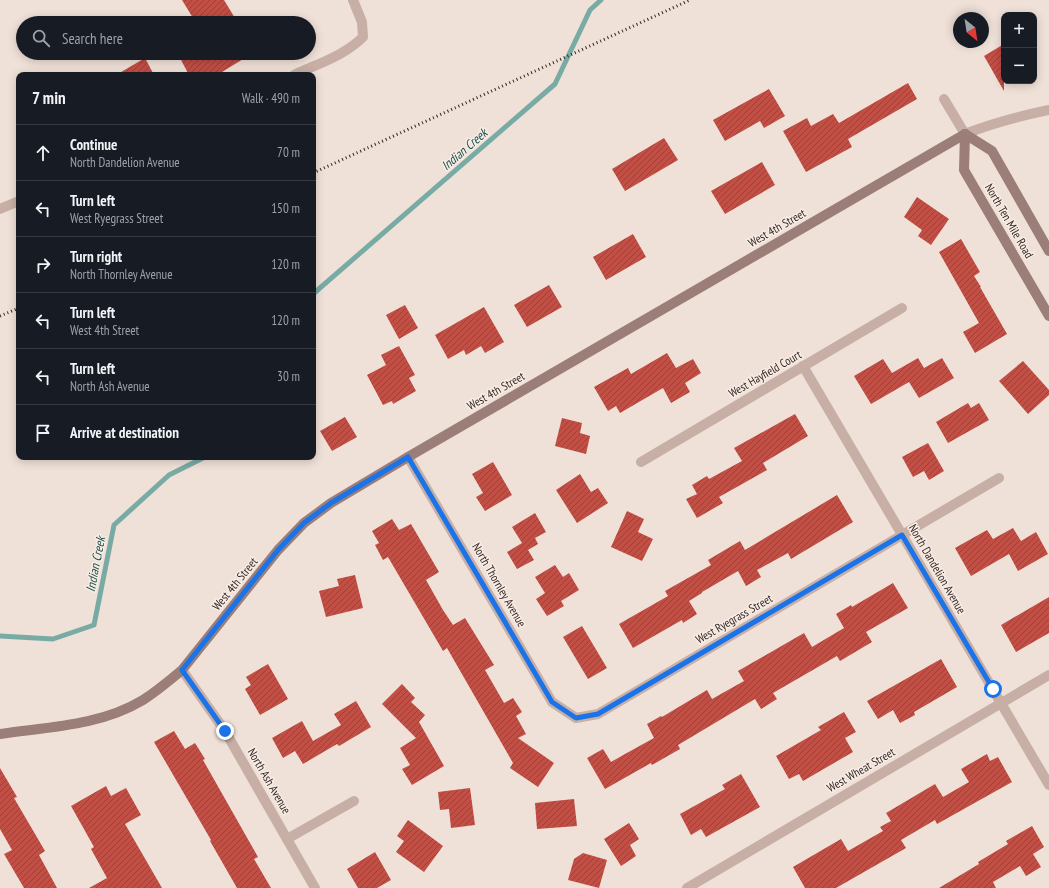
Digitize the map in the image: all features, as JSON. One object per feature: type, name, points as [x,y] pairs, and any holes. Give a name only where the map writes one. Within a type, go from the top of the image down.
[{"type":"main road","name":"North Ten Mile Road","points":[[965,134],[992,151],[1049,251]]},
{"type":"main road","name":"North Ten Mile Road","points":[[965,134],[964,170],[1049,316]]},
{"type":"main road","name":"West 4th Street","points":[[0,734],[92,721],[142,701],[182,670],[278,550],[304,523],[331,503],[965,134]]},
{"type":"street","points":[[301,72],[345,52],[363,38],[362,22],[353,0]]},
{"type":"street","name":"North Ten Mile Road","points":[[944,99],[965,134]]},
{"type":"street","name":"West 4th Street","points":[[965,134],[1018,116],[1049,110]]},
{"type":"street","points":[[0,209],[16,202]]},
{"type":"street","name":"West Hayfield Court","points":[[641,462],[902,308]]},
{"type":"street","name":"North Dandelion Avenue","points":[[803,366],[1049,785]]},
{"type":"street","name":"North Thornley Avenue","points":[[408,457],[552,702],[576,718]]},
{"type":"street","name":"West Ryegrass Street","points":[[576,718],[598,714],[999,478]]},
{"type":"street","name":"North Ash Avenue","points":[[182,670],[225,731],[315,888]]},
{"type":"street","name":"West Wheat Street","points":[[687,888],[1049,675]]},
{"type":"street","points":[[287,839],[354,801]]},
{"type":"building","points":[[182,0],[224,0],[234,16],[192,16]]},
{"type":"building","points":[[1001,46],[1001,84],[1004,84],[1004,91],[984,56]]},
{"type":"building","points":[[142,60],[146,60],[152,72],[121,72]]},
{"type":"building","points":[[181,60],[242,60],[222,72],[187,72]]},
{"type":"building","points":[[908,83],[917,99],[848,139],[852,147],[806,172],[783,131],[807,118],[811,126],[833,114],[839,123]]},
{"type":"building","points":[[769,89],[785,116],[764,128],[760,121],[725,141],[713,120]]},
{"type":"building","points":[[664,138],[678,160],[625,191],[612,169]]},
{"type":"building","points":[[762,162],[775,185],[725,214],[711,191]]},
{"type":"building","points":[[917,197],[949,219],[931,245],[918,236],[922,230],[904,217]]},
{"type":"building","points":[[633,234],[646,257],[606,280],[593,257]]},
{"type":"building","points":[[961,239],[980,272],[974,276],[1007,334],[975,353],[963,332],[979,323],[939,252]]},
{"type":"building","points":[[549,285],[562,307],[527,327],[514,305]]},
{"type":"building","points":[[405,305],[418,328],[399,339],[386,315]]},
{"type":"building","points":[[484,307],[504,342],[485,353],[481,346],[466,355],[464,350],[448,359],[435,335]]},
{"type":"building","points":[[399,346],[415,375],[409,378],[416,391],[393,404],[392,401],[383,405],[367,375],[386,365],[381,355]]},
{"type":"building","points":[[667,353],[676,368],[693,359],[701,373],[685,383],[690,392],[671,403],[663,388],[620,413],[616,406],[608,411],[594,387],[628,368],[631,374]]},
{"type":"building","points":[[918,358],[924,368],[942,358],[954,378],[919,398],[909,382],[871,404],[854,376],[883,359],[892,373]]},
{"type":"building","points":[[1023,361],[1049,390],[1049,395],[1028,414],[999,381]]},
{"type":"building","points":[[968,403],[971,408],[979,403],[989,420],[948,443],[936,422]]},
{"type":"building","points":[[795,414],[808,436],[763,463],[767,470],[719,497],[723,503],[697,518],[686,499],[697,494],[692,485],[707,476],[709,479],[742,461],[734,448]]},
{"type":"building","points":[[345,417],[357,437],[332,451],[320,431]]},
{"type":"building","points":[[562,418],[582,423],[580,433],[590,436],[586,454],[555,446]]},
{"type":"building","points":[[928,443],[944,471],[929,480],[924,471],[913,477],[902,457]]},
{"type":"building","points":[[493,462],[512,495],[485,511],[476,497],[483,493],[472,474]]},
{"type":"building","points":[[580,474],[591,492],[598,488],[608,503],[577,523],[556,490]]},
{"type":"building","points":[[837,495],[853,522],[791,559],[788,553],[757,570],[761,577],[746,586],[738,571],[689,601],[697,614],[683,623],[682,620],[633,648],[619,624],[668,596],[665,591],[711,565],[708,560],[740,541],[745,550]]},
{"type":"building","points":[[627,511],[644,519],[638,532],[653,539],[642,561],[611,547]]},
{"type":"building","points":[[535,513],[546,532],[535,538],[538,544],[528,550],[534,560],[517,569],[507,552],[522,543],[512,527]]},
{"type":"building","points":[[392,519],[399,530],[411,524],[439,572],[426,580],[443,610],[453,625],[465,618],[494,665],[485,670],[504,703],[513,698],[522,712],[516,716],[526,734],[518,738],[554,763],[538,787],[510,768],[513,763],[447,648],[443,651],[388,557],[383,560],[375,545],[379,543],[372,531]]},
{"type":"building","points":[[1013,528],[1021,541],[1036,532],[1048,554],[1018,571],[1009,554],[971,576],[955,548],[987,530],[993,539]]},
{"type":"building","points":[[555,565],[563,577],[569,573],[579,590],[561,601],[564,606],[547,616],[536,599],[545,593],[535,577]]},
{"type":"building","points":[[355,575],[363,608],[326,617],[319,591],[339,586],[337,579]]},
{"type":"building","points":[[893,583],[908,608],[866,632],[872,642],[840,661],[837,656],[773,693],[777,699],[761,709],[755,699],[678,745],[680,749],[652,765],[651,763],[605,789],[587,758],[603,749],[611,762],[654,738],[647,724],[661,716],[662,717],[707,690],[712,699],[744,681],[738,671],[804,633],[812,647],[844,628],[836,614],[851,605],[852,607]]},
{"type":"building","points":[[1049,597],[1049,633],[1016,652],[1001,625]]},
{"type":"building","points":[[582,626],[607,668],[588,679],[563,637]]},
{"type":"building","points":[[941,659],[957,687],[914,712],[915,715],[900,723],[893,710],[878,719],[867,701]]},
{"type":"building","points":[[268,664],[288,699],[260,715],[245,689],[251,685],[246,677]]},
{"type":"building","points":[[402,684],[415,698],[411,702],[425,715],[419,722],[444,766],[412,785],[402,769],[410,765],[400,748],[416,738],[382,704]]},
{"type":"building","points":[[356,701],[371,727],[339,746],[337,744],[303,764],[295,751],[283,758],[272,738],[302,721],[313,741],[341,725],[334,714]]},
{"type":"building","points":[[844,712],[856,732],[845,738],[853,752],[803,781],[799,774],[789,779],[776,756],[821,730],[818,727]]},
{"type":"building","points":[[174,731],[185,749],[195,743],[205,759],[203,760],[258,857],[254,859],[271,888],[237,888],[154,742]]},
{"type":"building","points":[[987,754],[990,761],[998,757],[1012,782],[937,824],[935,820],[901,840],[906,848],[836,888],[805,888],[793,867],[841,839],[848,851],[883,831],[880,827],[891,821],[886,813],[935,784],[943,797],[969,782],[961,769]]},
{"type":"building","points":[[0,768],[17,797],[14,798],[45,851],[39,855],[57,888],[24,888],[4,854],[12,850],[0,829]]},
{"type":"building","points":[[741,774],[760,807],[706,837],[701,829],[691,835],[680,814],[725,789],[722,785]]},
{"type":"building","points":[[106,786],[111,796],[126,788],[141,815],[125,824],[162,888],[89,888],[107,878],[91,849],[94,847],[71,806]]},
{"type":"building","points":[[470,788],[475,825],[451,828],[449,809],[440,810],[438,792]]},
{"type":"building","points":[[574,799],[577,826],[537,829],[535,803]]},
{"type":"building","points":[[408,820],[443,846],[424,872],[396,852],[404,841],[397,836]]},
{"type":"building","points":[[629,823],[639,839],[630,845],[636,856],[621,866],[604,839]]},
{"type":"building","points":[[1032,826],[1044,847],[1033,854],[1041,867],[1026,876],[1020,866],[993,882],[996,888],[939,888],[979,864],[978,862],[1008,844],[1006,841]]},
{"type":"building","points":[[375,852],[391,880],[377,888],[358,888],[347,869]]},
{"type":"building","points":[[583,853],[607,860],[599,888],[568,880],[574,859]]},
{"type":"waterway","name":"Indian Creek","points":[[316,291],[555,84],[590,10],[601,0]]},
{"type":"waterway","name":"Indian Creek","points":[[0,636],[53,639],[94,625],[114,525],[169,475],[199,460]]},
{"type":"railway","points":[[316,172],[690,0]]},
{"type":"railway","points":[[0,316],[16,309]]},
{"type":"route","points":[[225,731],[182,670],[278,550],[304,523],[331,503],[408,457],[552,702],[576,718],[598,714],[902,535],[993,689]]}]
